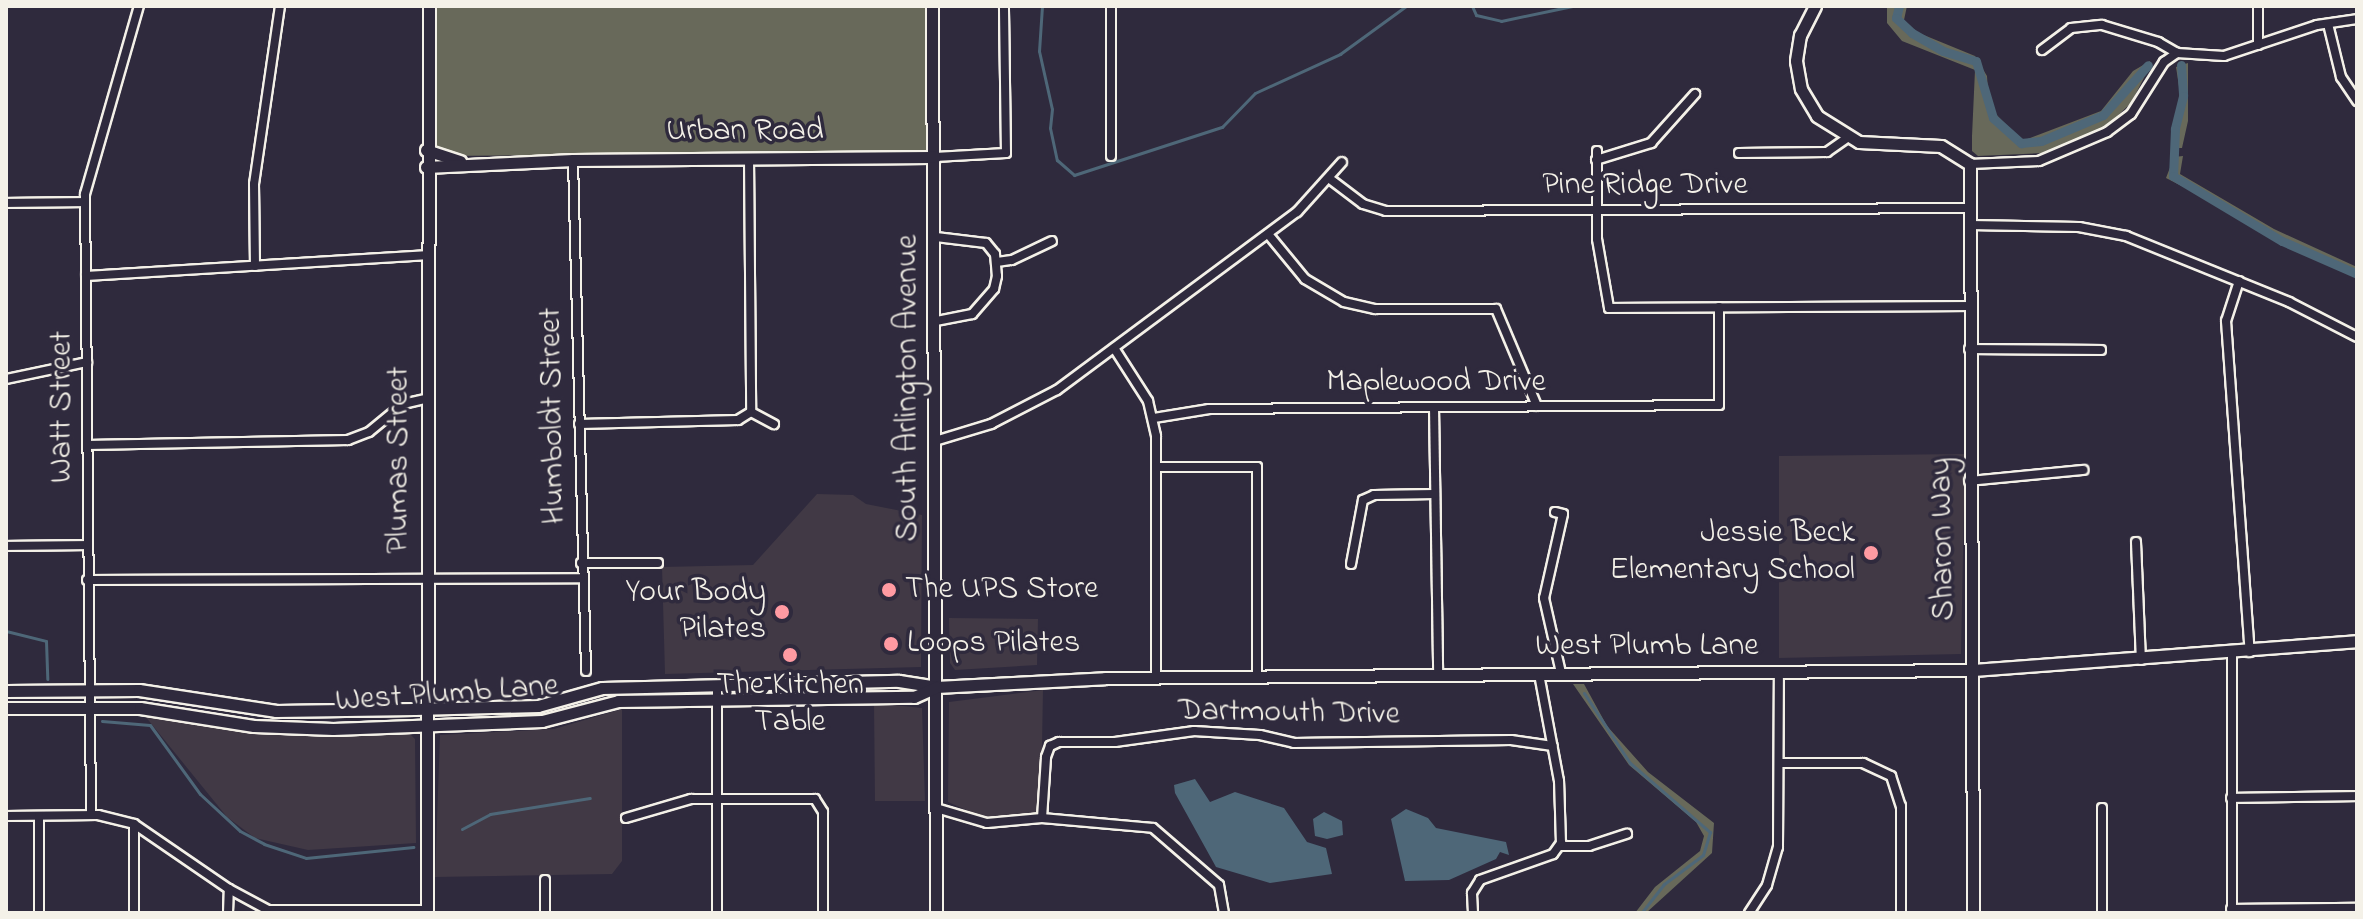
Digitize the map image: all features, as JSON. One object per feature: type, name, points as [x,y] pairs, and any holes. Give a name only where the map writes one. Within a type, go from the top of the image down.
[{"type":"main road","name":"Plumas Street","points":[[427,912],[425,255],[429,6]]},
{"type":"main road","name":"South Arlington Avenue","points":[[932,6],[936,237],[936,913]]},
{"type":"main road","points":[[1815,6],[1800,35],[1797,74],[1817,116],[1847,138],[1873,145],[1941,146],[1970,164]]},
{"type":"main road","name":"Urban Road","points":[[426,150],[448,160],[484,163]]},
{"type":"main road","name":"Urban Road","points":[[426,167],[573,160],[935,157]]},
{"type":"main road","name":"Sharon Way","points":[[1970,164],[1973,913]]},
{"type":"main road","name":"West Plumb Lane","points":[[6,691],[139,690],[266,710],[427,709],[538,706],[602,688],[717,685],[899,681],[936,687],[1156,677],[1972,670],[2250,653],[2357,641]]},
{"type":"main road","name":"West Plumb Lane","points":[[6,708],[156,709],[275,728],[426,726],[542,721],[618,701],[914,697],[936,687]]},
{"type":"street","name":"Watt Street","points":[[91,815],[85,202],[139,6]]},
{"type":"street","points":[[255,266],[254,184],[280,6]]},
{"type":"street","name":"Urban Road","points":[[935,157],[1006,153],[1004,6]]},
{"type":"street","points":[[1111,6],[1111,156]]},
{"type":"street","points":[[2258,6],[2258,45]]},
{"type":"street","points":[[2042,50],[2071,28],[2102,25],[2158,42],[2177,53],[2224,56],[2328,24],[2357,19]]},
{"type":"street","points":[[2328,24],[2341,77],[2357,101]]},
{"type":"street","points":[[1970,164],[2039,161],[2107,132],[2131,114],[2164,62],[2177,53]]},
{"type":"street","points":[[1695,94],[1651,143],[1597,156],[1596,210],[1609,308],[1969,306]]},
{"type":"street","points":[[1739,153],[1827,152],[1847,138]]},
{"type":"street","points":[[749,158],[751,412]]},
{"type":"street","name":"Humboldt Street","points":[[573,160],[581,578],[586,671]]},
{"type":"street","points":[[935,441],[1014,414],[1114,348],[1268,234],[1330,179],[1342,162]]},
{"type":"street","name":"Pine Ridge Drive","points":[[1330,179],[1363,204],[1386,211],[1970,208]]},
{"type":"street","points":[[6,203],[85,202]]},
{"type":"street","points":[[1970,225],[2103,230],[2149,243],[2239,281],[2357,337]]},
{"type":"street","points":[[1268,234],[1305,279],[1344,302],[1375,309],[1496,309],[1537,406]]},
{"type":"street","points":[[936,237],[980,240],[991,248],[997,262],[994,289],[978,310],[961,319],[936,321]]},
{"type":"street","points":[[997,262],[1012,260],[1052,241]]},
{"type":"street","points":[[86,276],[425,255]]},
{"type":"street","points":[[2239,281],[2226,321],[2250,653]]},
{"type":"street","name":"Maplewood Drive","points":[[1154,418],[1209,409],[1719,405],[1719,307]]},
{"type":"street","points":[[1114,348],[1141,386],[1154,418],[1156,677]]},
{"type":"street","points":[[1969,349],[2101,350]]},
{"type":"street","points":[[6,379],[87,362]]},
{"type":"street","points":[[87,445],[348,440],[369,432],[403,404],[425,399]]},
{"type":"street","points":[[1434,407],[1438,674]]},
{"type":"street","points":[[751,412],[774,424]]},
{"type":"street","points":[[579,424],[738,420],[751,412]]},
{"type":"street","points":[[1156,467],[1257,467],[1257,676]]},
{"type":"street","points":[[1969,481],[2083,470]]},
{"type":"street","points":[[1351,564],[1363,500],[1374,495],[1435,494]]},
{"type":"street","points":[[1555,512],[1563,514],[1544,598],[1561,673]]},
{"type":"street","points":[[2136,542],[2141,661]]},
{"type":"street","points":[[6,546],[87,545]]},
{"type":"street","points":[[581,563],[658,563]]},
{"type":"street","points":[[87,580],[581,578]]},
{"type":"street","points":[[2232,654],[2232,911],[2357,908]]},
{"type":"street","points":[[1749,913],[1776,860],[1779,672]]},
{"type":"street","points":[[1473,913],[1472,893],[1480,880],[1553,854],[1560,846],[1561,795],[1539,674]]},
{"type":"street","points":[[717,685],[717,913]]},
{"type":"street","name":"Dartmouth Drive","points":[[1042,818],[1046,757],[1050,746],[1059,742],[1115,742],[1194,731],[1260,735],[1294,743],[1511,740],[1553,746]]},
{"type":"street","points":[[1779,763],[1863,763],[1891,776],[1901,806],[1901,913]]},
{"type":"street","points":[[2231,798],[2357,796]]},
{"type":"street","points":[[626,818],[681,801],[717,798],[819,801],[823,812],[823,913]]},
{"type":"street","points":[[936,808],[987,823],[1042,818],[1161,832],[1185,860],[1219,885],[1224,913]]},
{"type":"street","points":[[2102,808],[2102,913]]},
{"type":"street","points":[[6,816],[91,815],[134,824],[229,889],[268,910],[427,912]]},
{"type":"street","points":[[39,816],[39,913]]},
{"type":"street","points":[[134,824],[134,913]]},
{"type":"street","points":[[1560,846],[1589,846],[1627,834]]},
{"type":"street","points":[[545,880],[545,913]]},
{"type":"street","points":[[228,913],[229,889]]},
{"type":"shaded area","name":"Jessie Beck Elementary School","points":[[1965,454],[1961,654],[1779,658],[1779,456]]},
{"type":"shaded area","points":[[817,494],[853,495],[866,504],[922,515],[921,667],[665,674],[662,567],[753,565]]},
{"type":"shaded area","points":[[949,618],[1038,619],[1037,665],[955,670],[950,663]]},
{"type":"shaded area","points":[[1043,690],[1041,802],[1035,813],[989,820],[948,802],[949,702]]},
{"type":"shaded area","points":[[874,703],[922,708],[925,801],[875,801]]},
{"type":"shaded area","points":[[622,709],[622,861],[612,874],[435,877],[440,735],[554,729]]},
{"type":"shaded area","points":[[145,716],[273,735],[410,734],[415,739],[416,843],[308,850],[255,838],[227,817]]},
{"type":"green space","points":[[435,6],[928,6],[929,153],[435,156]]},
{"type":"green space","points":[[1887,6],[1907,6],[1904,20],[1914,31],[1975,56],[1987,76],[1989,107],[2022,141],[2101,111],[2133,71],[2150,61],[2150,66],[2131,103],[2107,126],[2042,153],[1978,156],[1972,151],[1975,70],[1902,41],[1887,23]]},
{"type":"green space","points":[[2188,63],[2188,121],[2182,148],[2171,148],[2181,99],[2176,67]]},
{"type":"green space","points":[[2183,156],[2180,174],[2274,229],[2357,267],[2357,276],[2166,178],[2174,157]]},
{"type":"green space","points":[[1573,684],[1584,684],[1607,726],[1648,772],[1714,823],[1712,853],[1646,913],[1635,913],[1655,887],[1700,851],[1704,836],[1696,822],[1629,765]]},
{"type":"water","points":[[1195,779],[1210,802],[1235,792],[1284,808],[1307,842],[1326,848],[1332,874],[1270,883],[1216,867],[1175,793],[1174,785]]},
{"type":"water","points":[[1406,809],[1428,818],[1436,828],[1506,842],[1509,855],[1500,852],[1496,859],[1449,880],[1405,881],[1391,819]]},
{"type":"water","points":[[1324,812],[1342,821],[1343,835],[1327,839],[1315,836],[1313,819]]},
{"type":"waterway","points":[[1042,6],[1039,51],[1052,109],[1050,128],[1057,160],[1074,175],[1222,127],[1255,93],[1340,54],[1406,6]]},
{"type":"waterway","points":[[1472,6],[1476,15],[1501,21],[1572,6]]},
{"type":"waterway","points":[[1899,6],[1896,18],[1912,33],[1943,51],[1976,61],[1993,118],[2021,143],[2041,141],[2103,115],[2148,65]]},
{"type":"waterway","points":[[2181,65],[2183,96],[2175,129],[2173,176],[2282,241],[2357,274]]},
{"type":"waterway","points":[[6,631],[46,641],[47,679]]},
{"type":"waterway","points":[[1584,693],[1630,763],[1710,832],[1703,855],[1664,884],[1641,913]]},
{"type":"waterway","points":[[102,721],[150,725],[200,794],[240,831],[264,844],[306,858],[413,847]]},
{"type":"waterway","points":[[462,829],[490,814],[590,798]]},
{"type":"place","name":"Jessie Beck Elementary School","points":[[1871,553]]},
{"type":"place","name":"The UPS Store","points":[[889,590]]},
{"type":"place","name":"Your Body Pilates","points":[[782,612]]},
{"type":"place","name":"Loops Pilates","points":[[891,644]]},
{"type":"place","name":"The Kitchen Table","points":[[790,655]]}]
